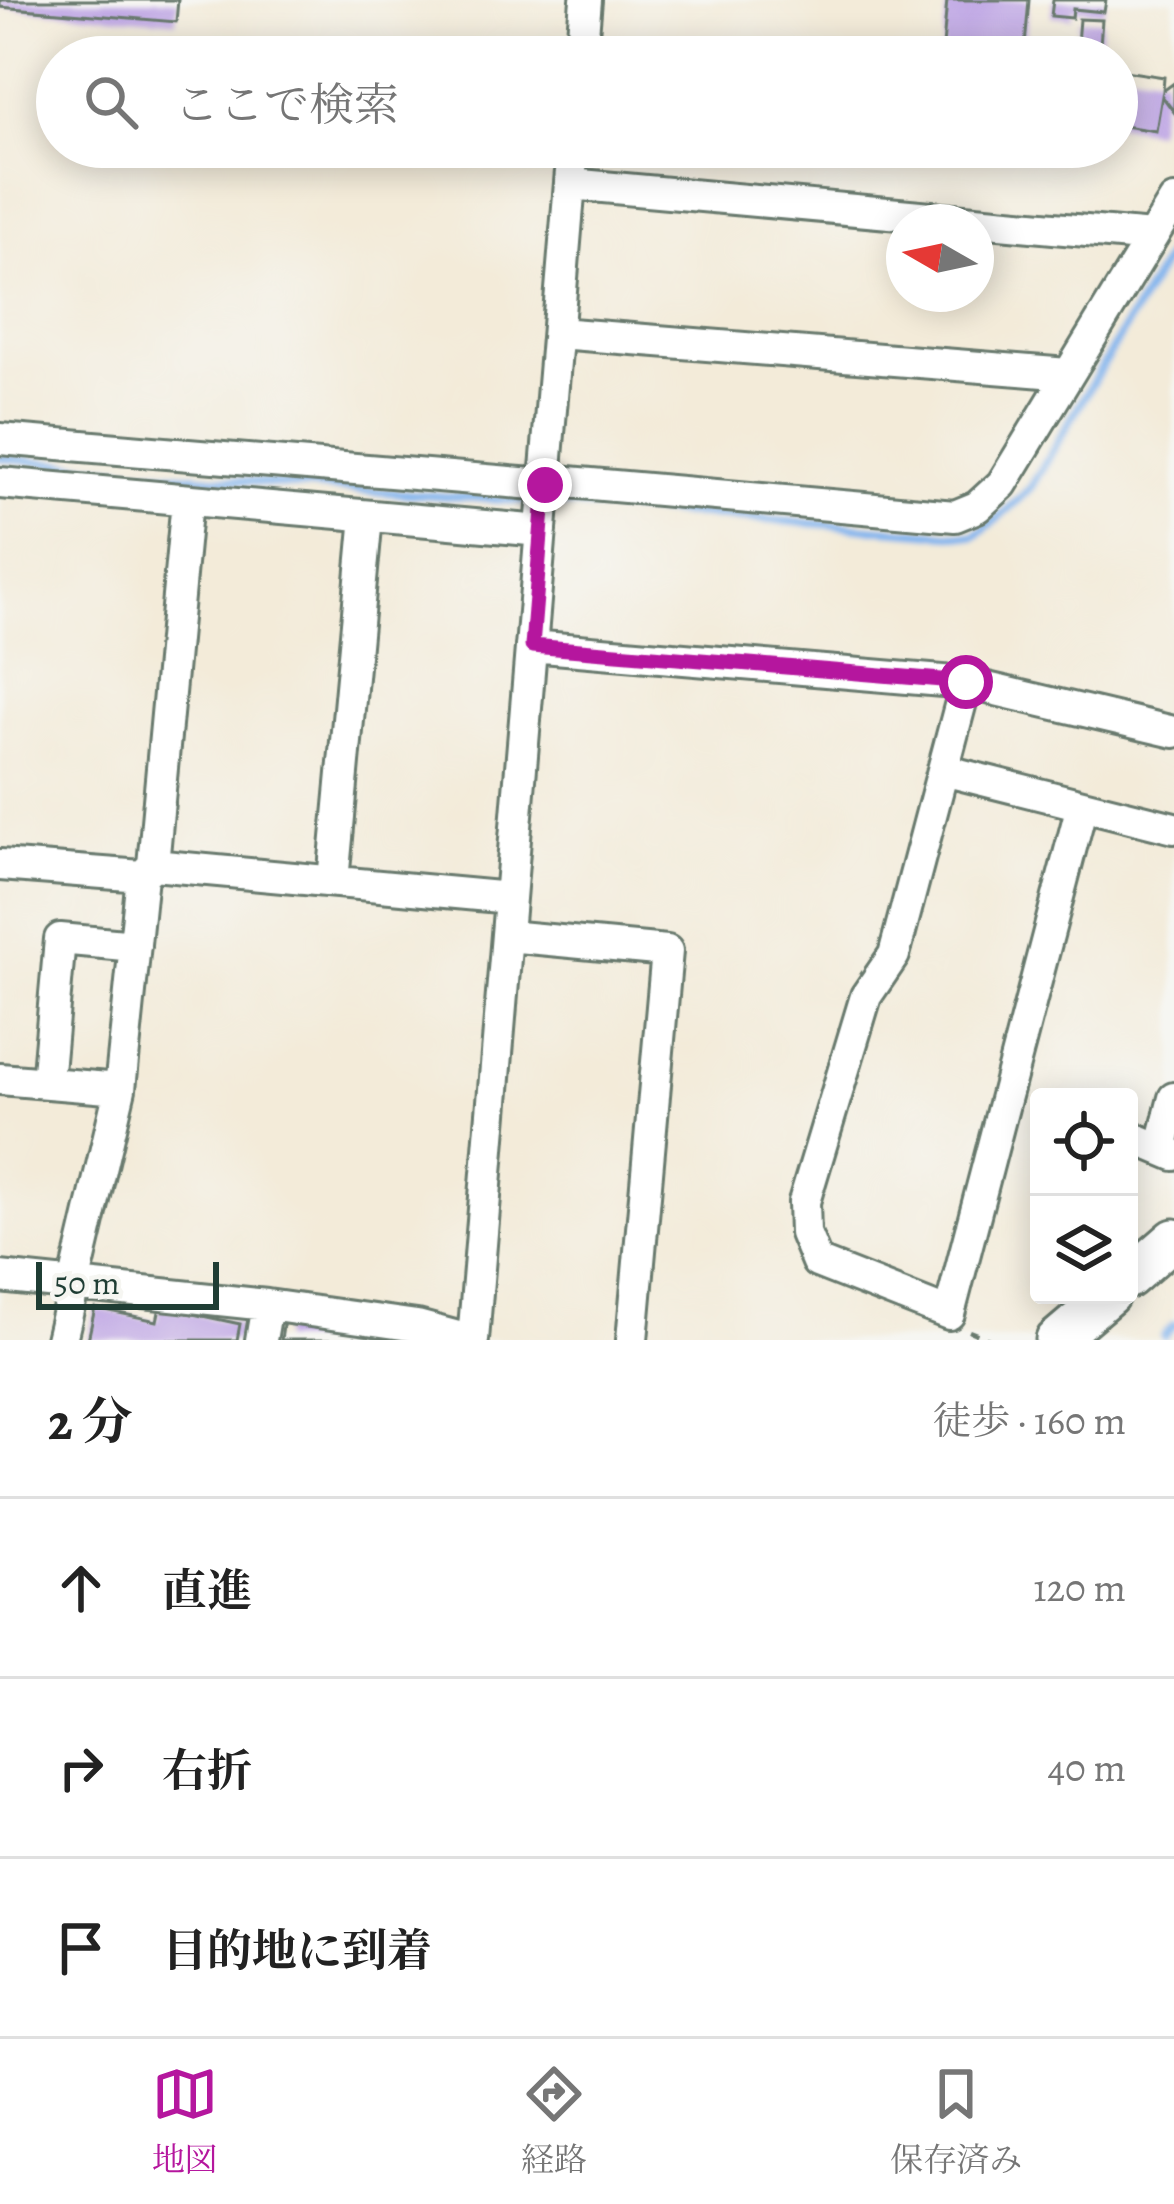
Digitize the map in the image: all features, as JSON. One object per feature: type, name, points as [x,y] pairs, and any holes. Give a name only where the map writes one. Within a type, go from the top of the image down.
[{"type":"main road","points":[[1138,1270],[1174,1239]]},
{"type":"main road","points":[[1056,1340],[1098,1304]]},
{"type":"street","points":[[583,36],[586,0]]},
{"type":"street","points":[[0,1277],[267,1305],[458,1338],[507,936],[572,168]]},
{"type":"street","points":[[570,184],[1152,237]]},
{"type":"street","points":[[0,440],[955,515],[976,507],[1002,484],[1174,201]]},
{"type":"street","points":[[558,333],[1068,374]]},
{"type":"street","points":[[0,483],[541,532]]},
{"type":"street","points":[[61,1340],[120,1089],[187,500]]},
{"type":"street","points":[[333,881],[367,516]]},
{"type":"street","points":[[532,646],[966,682],[1174,732]]},
{"type":"street","points":[[966,682],[894,955],[866,996],[804,1202],[806,1233],[817,1262],[949,1314],[1082,806]]},
{"type":"street","points":[[943,770],[1174,829]]},
{"type":"street","points":[[0,865],[333,881],[510,898]]},
{"type":"street","points":[[507,936],[667,951],[632,1340]]},
{"type":"street","points":[[47,1083],[60,939],[135,946]]},
{"type":"street","points":[[0,1079],[120,1089]]},
{"type":"street","points":[[1009,1084],[1030,1093]]},
{"type":"street","points":[[1138,1140],[1167,1152],[1174,1098]]},
{"type":"street","points":[[260,1340],[267,1305]]},
{"type":"building","points":[[0,0],[178,0],[176,22],[0,7]]},
{"type":"building","points":[[947,0],[1029,0],[1026,36],[944,36]]},
{"type":"building","points":[[1053,0],[1106,0],[1104,12],[1073,9],[1072,18],[1051,16]]},
{"type":"building","points":[[1079,19],[1102,20],[1101,36],[1078,36]]},
{"type":"building","points":[[1138,73],[1164,77],[1163,91],[1174,83],[1174,112],[1162,96],[1156,131],[1138,128]]},
{"type":"building","points":[[160,1307],[240,1324],[237,1340],[88,1340],[95,1308],[157,1321]]},
{"type":"building","points":[[284,1320],[405,1337],[281,1340]]},
{"type":"waterway","points":[[548,503],[974,536],[1031,487],[1174,244]]},
{"type":"waterway","points":[[0,458],[533,502]]},
{"type":"waterway","points":[[1164,1336],[1174,1325]]},
{"type":"route","points":[[545,485],[532,646],[966,682]]}]
